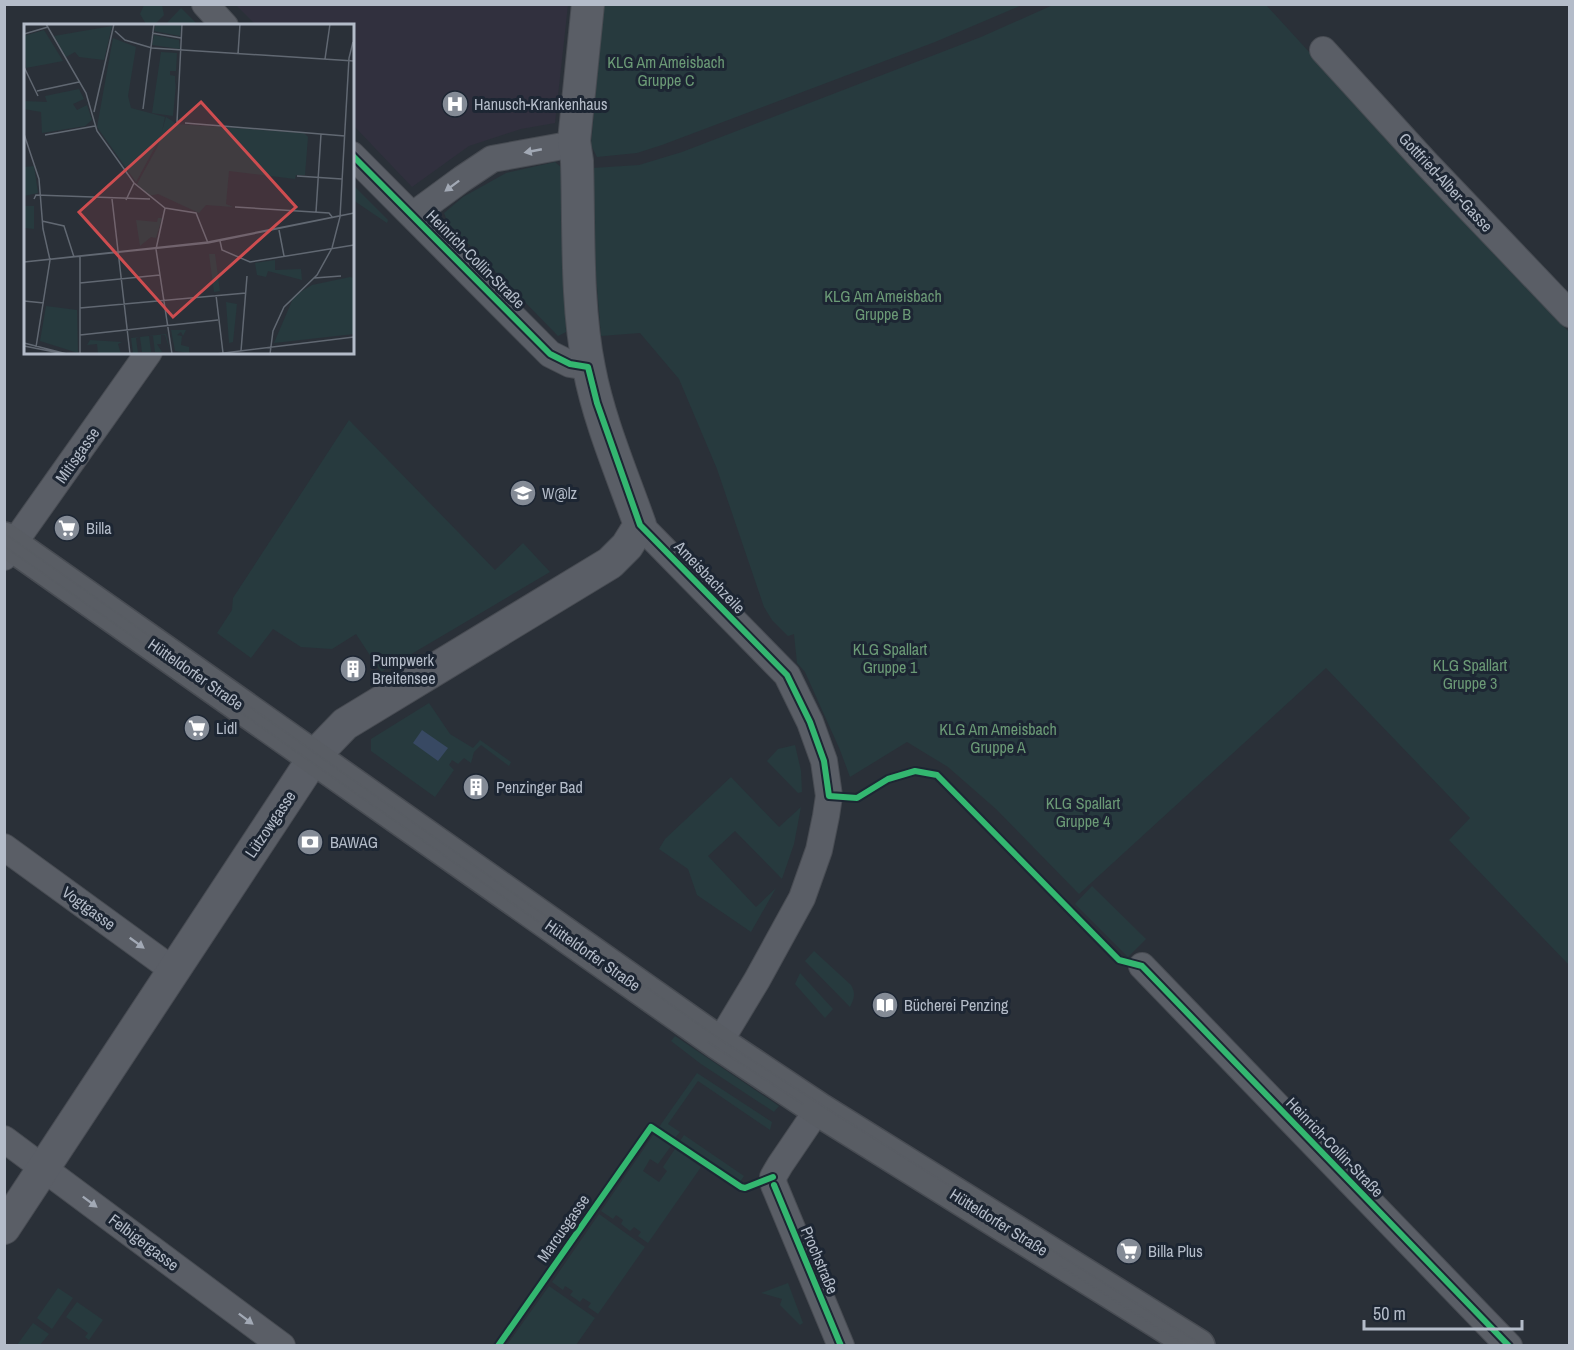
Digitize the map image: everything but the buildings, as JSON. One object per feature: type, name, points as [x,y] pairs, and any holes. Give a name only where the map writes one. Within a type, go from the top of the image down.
[{"type":"main road","name":"Hütteldorfer Straße","points":[[7,547],[314,757],[719,1043],[818,1108],[1198,1346]]},
{"type":"street","points":[[205,4],[223,24]]},
{"type":"street","name":"Ameisbachzeile","points":[[588,4],[574,141],[577,162],[582,307],[588,367],[597,403],[640,525],[787,675],[810,722],[824,761],[829,796],[819,850],[802,898],[719,1043]]},
{"type":"street","name":"Gottfried-Alber-Gasse","points":[[1323,50],[1569,314]]},
{"type":"street","name":"Heinrich-Collin-Straße","points":[[413,215],[462,178],[492,159],[563,146],[574,141]]},
{"type":"street","name":"Heinrich-Collin-Straße","points":[[354,157],[550,354],[570,364],[588,367]]},
{"type":"street","name":"Mitisgasse","points":[[7,547],[147,354]]},
{"type":"street","name":"Lützowgasse","points":[[4,1228],[314,757],[345,724],[609,563],[627,546],[640,525]]},
{"type":"street","name":"Vogtgasse","points":[[4,847],[173,970]]},
{"type":"street","name":"Heinrich-Collin-Straße","points":[[1142,966],[1509,1346]]},
{"type":"street","name":"Prochstraße","points":[[818,1108],[780,1165],[774,1177],[774,1185],[841,1346]]},
{"type":"street","name":"Felbigergasse","points":[[4,1139],[282,1346]]},
{"type":"shaded area","name":"Hanusch-Krankenhaus","points":[[236,5],[568,5],[555,123],[521,129],[469,146],[412,187],[354,126],[354,24],[255,24]]},
{"type":"green space","name":"KLG Am Ameisbach Gruppe C","points":[[604,4],[1022,5],[935,42],[662,145],[637,153],[597,157],[591,145]]},
{"type":"green space","points":[[144,5],[162,5],[164,15],[156,23],[146,24],[140,14]]},
{"type":"green space","points":[[1053,5],[1266,5],[1506,267],[1569,332],[1569,965],[1449,840],[1470,818],[1326,668],[1079,894],[996,809],[948,767],[907,742],[850,777],[805,672],[797,663],[794,634],[788,636],[772,620],[764,607],[717,469],[679,379],[640,333],[601,336],[593,238],[592,168],[639,165],[682,152],[981,37]]},
{"type":"green space","points":[[181,8],[197,24],[166,24]]},
{"type":"green space","points":[[555,162],[562,168],[566,332],[558,336],[448,223],[444,213],[463,197],[506,173]]},
{"type":"green space","points":[[354,186],[388,220],[387,223],[354,201]]},
{"type":"green space","points":[[349,420],[495,570],[523,543],[550,572],[381,672],[356,634],[332,649],[301,647],[273,629],[251,658],[217,633],[232,610],[233,598]]},
{"type":"green space","points":[[429,703],[450,734],[473,748],[480,740],[511,762],[509,766],[481,745],[474,752],[471,763],[464,758],[458,764],[452,760],[449,765],[454,770],[435,797],[371,751],[371,739]]},
{"type":"green space","points":[[795,745],[801,771],[802,792],[798,793],[767,761],[778,749]]},
{"type":"green space","points":[[731,777],[779,827],[801,807],[794,844],[782,879],[735,831],[708,856],[756,907],[776,888],[751,932],[697,895],[688,869],[659,849],[665,839]]},
{"type":"green space","points":[[1092,886],[1146,939],[1128,957],[1075,904]]},
{"type":"green space","points":[[814,951],[851,985],[854,996],[850,1007],[805,961]]},
{"type":"green space","points":[[800,973],[833,1009],[825,1018],[795,984]]},
{"type":"green space","points":[[675,1036],[779,1106],[774,1112],[701,1064],[671,1041]]},
{"type":"green space","points":[[697,1073],[772,1122],[770,1130],[698,1081],[668,1124],[680,1132],[675,1138],[659,1127]]},
{"type":"green space","points":[[654,1134],[671,1146],[658,1164],[650,1159],[643,1171],[659,1182],[667,1171],[663,1167],[675,1149],[701,1167],[648,1243],[638,1236],[641,1232],[634,1227],[630,1231],[621,1224],[623,1220],[616,1215],[613,1219],[601,1211]]},
{"type":"green space","points":[[684,1135],[744,1176],[740,1182],[680,1141]]},
{"type":"green space","points":[[599,1214],[645,1247],[598,1314],[588,1307],[591,1303],[583,1298],[580,1302],[570,1295],[573,1291],[565,1286],[563,1290],[552,1282]]},
{"type":"green space","points":[[788,1283],[803,1323],[800,1325],[780,1305],[782,1299],[761,1293]]},
{"type":"green space","points":[[549,1286],[595,1318],[576,1345],[507,1345]]},
{"type":"green space","points":[[58,1288],[73,1298],[52,1329],[37,1318]]},
{"type":"green space","points":[[77,1302],[103,1320],[89,1340],[85,1337],[88,1333],[66,1317]]},
{"type":"green space","points":[[33,1323],[49,1334],[40,1345],[17,1345]]},
{"type":"water","points":[[422,730],[448,748],[438,761],[413,743]]},
{"type":"tram line","points":[[4,533],[721,1040],[1204,1346]]},
{"type":"tram line","points":[[4,546],[583,953]]},
{"type":"tram line","points":[[708,1042],[803,1104]]},
{"type":"tram line","points":[[1060,1266],[1187,1346]]},
{"type":"cycle path","points":[[354,157],[550,354],[570,364],[588,367],[597,403],[640,525],[787,675],[810,722],[824,761],[829,796],[857,798],[888,779],[915,771],[937,775],[1119,960],[1142,966],[1509,1346]]},
{"type":"cycle path","name":"Marcusgasse","points":[[498,1346],[651,1127],[741,1187],[745,1188],[773,1177]]},
{"type":"cycle path","points":[[774,1185],[841,1346]]},
{"type":"place","name":"Hanusch-Krankenhaus","points":[[455,104]]},
{"type":"place","name":"W@lz","points":[[523,493]]},
{"type":"place","name":"Billa","points":[[67,528]]},
{"type":"place","name":"Pumpwerk Breitensee","points":[[353,669]]},
{"type":"place","name":"Lidl","points":[[197,728]]},
{"type":"place","name":"Penzinger Bad","points":[[476,787]]},
{"type":"place","name":"BAWAG","points":[[310,842]]},
{"type":"place","name":"Bücherei Penzing","points":[[885,1005]]},
{"type":"place","name":"Billa Plus","points":[[1129,1251]]},
{"type":"park label","name":"KLG Am Ameisbach Gruppe B","points":[[883,305]]},
{"type":"park label","name":"KLG Spallart Gruppe 1","points":[[890,658]]},
{"type":"park label","name":"KLG Spallart Gruppe 3","points":[[1470,674]]},
{"type":"park label","name":"KLG Am Ameisbach Gruppe A","points":[[998,738]]},
{"type":"park label","name":"KLG Spallart Gruppe 4","points":[[1083,812]]}]
